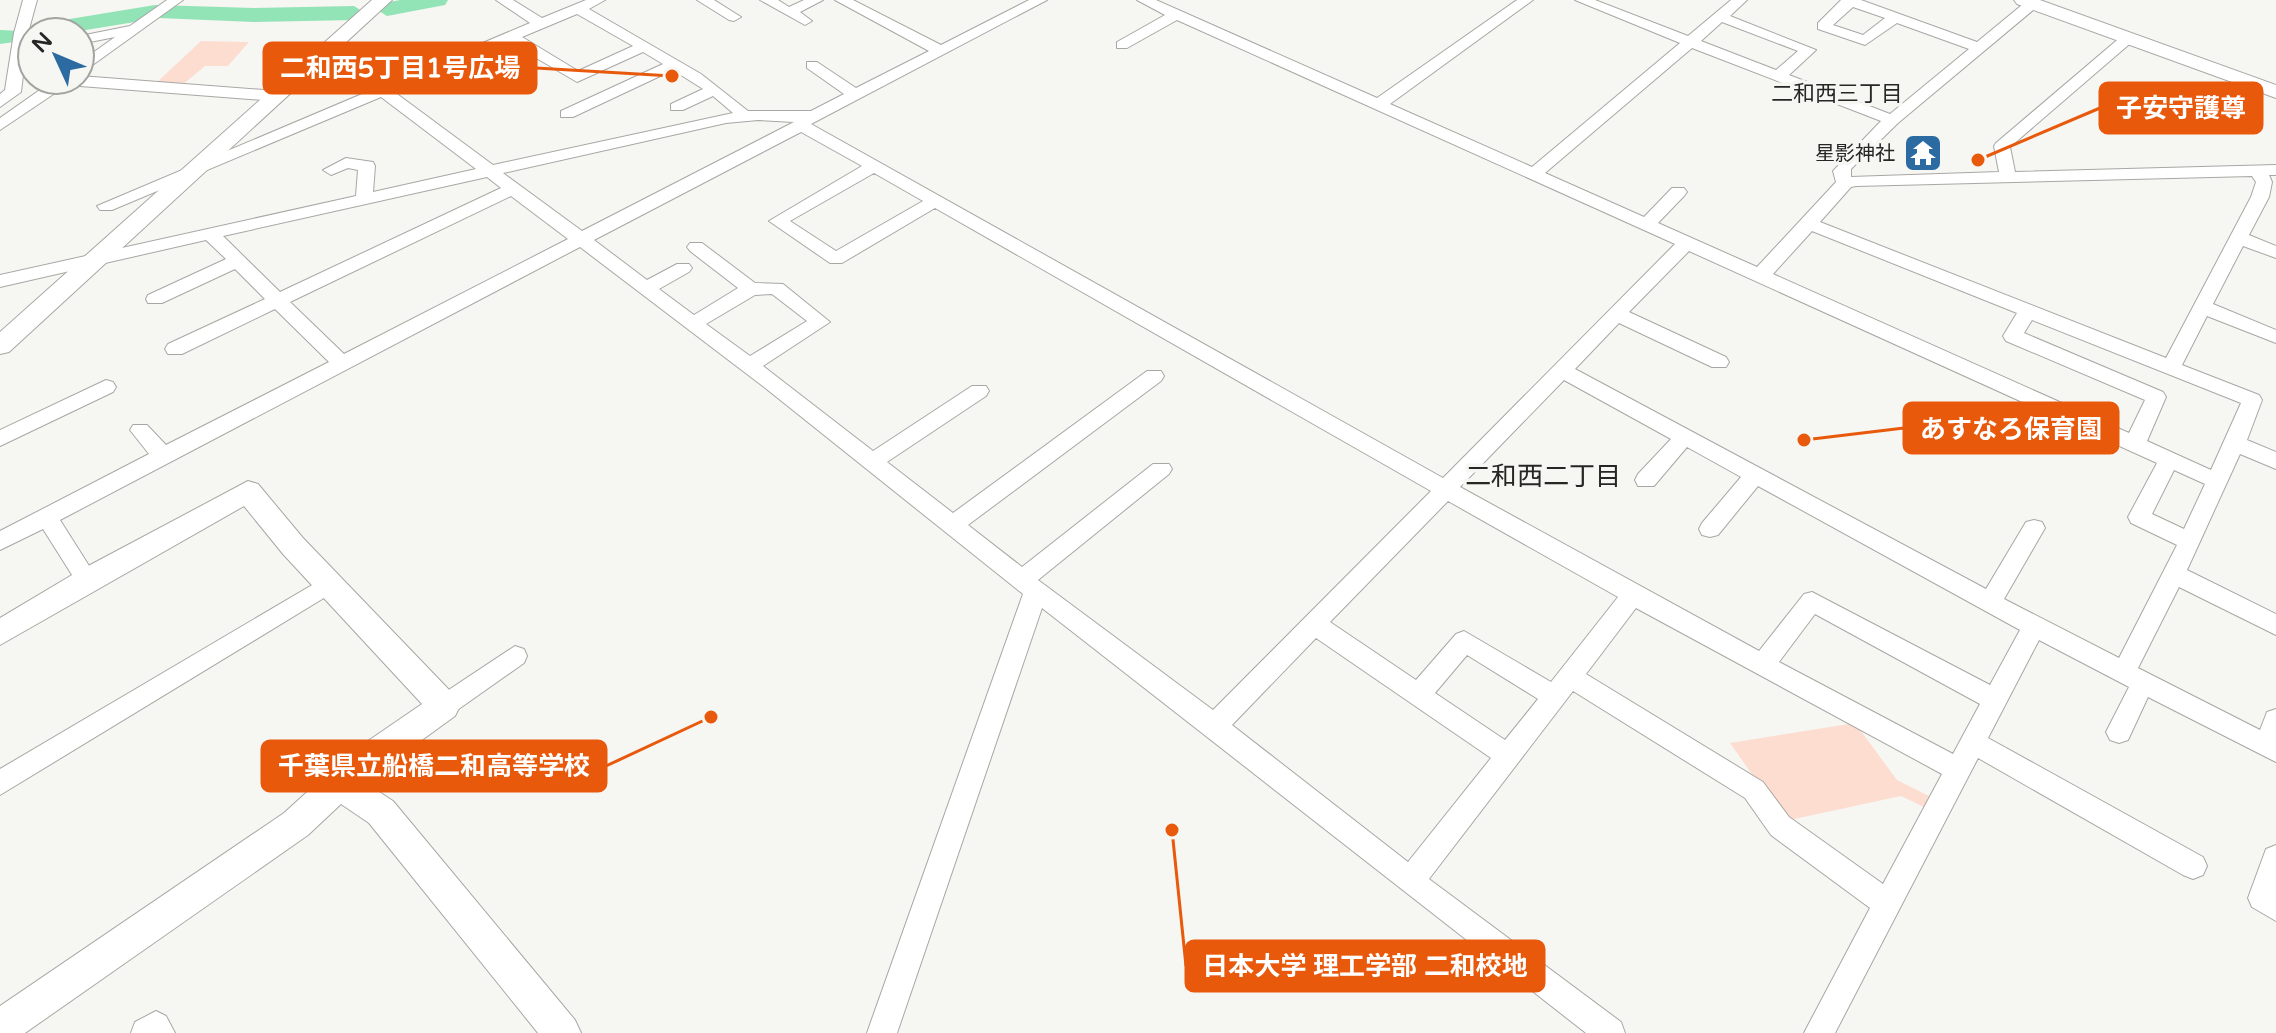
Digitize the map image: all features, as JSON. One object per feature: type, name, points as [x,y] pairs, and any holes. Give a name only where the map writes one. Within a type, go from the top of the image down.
[{"type":"street","points":[[96,57],[176,0]]},
{"type":"street","points":[[0,346],[383,0]]},
{"type":"street","points":[[503,0],[541,24]]},
{"type":"street","points":[[106,206],[598,0]]},
{"type":"street","points":[[704,0],[734,17]]},
{"type":"street","points":[[767,0],[805,21]]},
{"type":"street","points":[[789,12],[816,0]]},
{"type":"street","points":[[842,0],[941,51]]},
{"type":"street","points":[[0,541],[1040,0]]},
{"type":"street","points":[[1144,0],[2217,481]]},
{"type":"street","points":[[1378,105],[1526,0]]},
{"type":"street","points":[[1582,0],[1892,120]]},
{"type":"street","points":[[1533,175],[1740,0]]},
{"type":"street","points":[[1895,17],[1865,41],[1823,26],[1850,0],[1981,48]]},
{"type":"street","points":[[1845,183],[1841,171],[1844,166],[1892,120],[1981,48],[2028,2],[2276,92]]},
{"type":"street","points":[[578,9],[714,90],[741,109],[744,116]]},
{"type":"street","points":[[1122,45],[1176,15]]},
{"type":"street","points":[[1721,17],[1809,50],[1778,76]]},
{"type":"street","points":[[96,37],[137,28]]},
{"type":"street","points":[[511,37],[577,77],[643,47]]},
{"type":"street","points":[[2010,176],[2005,169],[2002,146],[2128,38]]},
{"type":"street","points":[[0,60],[16,47]]},
{"type":"street","points":[[567,114],[672,65]]},
{"type":"street","points":[[812,65],[856,95]]},
{"type":"street","points":[[0,102],[13,92],[16,77]]},
{"type":"street","points":[[96,82],[277,96]]},
{"type":"street","points":[[677,107],[714,90]]},
{"type":"street","points":[[383,91],[748,366],[1610,1033]]},
{"type":"street","points":[[0,125],[42,96]]},
{"type":"street","points":[[0,281],[744,116],[804,121],[935,201],[1633,595],[1958,770]]},
{"type":"street","points":[[331,170],[346,163],[367,166],[364,199]]},
{"type":"street","points":[[875,166],[778,221],[836,259],[935,201]]},
{"type":"street","points":[[1756,274],[1767,270],[1845,183],[2267,170],[2264,182],[2268,198],[2239,238],[2171,367]]},
{"type":"street","points":[[175,349],[512,189]]},
{"type":"street","points":[[1645,226],[1678,192]]},
{"type":"street","points":[[1810,224],[2252,400],[2237,444],[2217,481],[2134,677],[2119,732]]},
{"type":"street","points":[[209,233],[342,363]]},
{"type":"street","points":[[2239,238],[2276,252]]},
{"type":"street","points":[[1211,723],[1219,721],[1685,244]]},
{"type":"street","points":[[696,247],[751,289]]},
{"type":"street","points":[[155,299],[237,261]]},
{"type":"street","points":[[644,289],[683,268]]},
{"type":"street","points":[[692,324],[751,289],[776,288],[820,322],[748,366]]},
{"type":"street","points":[[2201,306],[2276,337]]},
{"type":"street","points":[[2028,311],[2013,336],[2156,397],[2135,444]]},
{"type":"street","points":[[1617,314],[1719,362]]},
{"type":"street","points":[[1561,370],[2034,626],[2271,748],[2276,720]]},
{"type":"street","points":[[953,525],[1154,376]]},
{"type":"street","points":[[0,439],[106,387]]},
{"type":"street","points":[[872,462],[979,391]]},
{"type":"street","points":[[140,430],[163,456]]},
{"type":"street","points":[[1646,480],[1684,437]]},
{"type":"street","points":[[2237,444],[2276,461]]},
{"type":"street","points":[[2169,459],[2139,517],[2191,542]]},
{"type":"street","points":[[882,1033],[1029,585],[1161,469]]},
{"type":"street","points":[[1710,529],[1755,475]]},
{"type":"street","points":[[0,633],[87,580],[248,491],[329,584],[444,706]]},
{"type":"street","points":[[47,517],[87,580]]},
{"type":"street","points":[[1990,602],[2034,528]]},
{"type":"street","points":[[2176,575],[2276,625]]},
{"type":"street","points":[[0,783],[329,584]]},
{"type":"street","points":[[1410,881],[1633,595]]},
{"type":"street","points":[[1763,665],[1812,601],[1995,700]]},
{"type":"street","points":[[1314,624],[1507,755]]},
{"type":"street","points":[[1819,1033],[2034,626]]},
{"type":"street","points":[[1418,695],[1464,641],[1562,686],[1754,790],[1780,826],[1887,904]]},
{"type":"street","points":[[0,1028],[296,824],[361,764],[515,656]]},
{"type":"street","points":[[1973,742],[2193,866]]},
{"type":"street","points":[[340,784],[381,812],[562,1033]]},
{"type":"street","points":[[2276,858],[2262,898],[2276,908]]},
{"type":"street","points":[[146,1033],[156,1026],[160,1033]]},
{"type":"shaded area","points":[[201,41],[249,42],[228,66],[205,66],[181,86],[154,85]]},
{"type":"shaded area","points":[[1855,723],[1897,780],[1929,796],[1924,807],[1901,796],[1785,821],[1730,743]]},
{"type":"waterway","points":[[387,9],[437,0]]},
{"type":"waterway","points":[[96,22],[155,12]]},
{"type":"waterway","points":[[163,12],[254,15],[354,13]]},
{"type":"waterway","points":[[0,37],[14,36]]},
{"type":"place","name":"二和西5丁目1号広場","points":[[672,76]]},
{"type":"place","name":"星影神社","points":[[1923,153]]},
{"type":"place","name":"子安守護尊","points":[[1978,160]]},
{"type":"place","name":"あすなろ保育園","points":[[1804,440]]},
{"type":"place","name":"千葉県立船橋二和高等学校","points":[[711,717]]},
{"type":"place","name":"日本大学 理工学部 二和校地","points":[[1172,830]]},
{"type":"district","name":"二和西三丁目","points":[[1837,93]]},
{"type":"district","name":"二和西二丁目","points":[[1543,476]]}]
